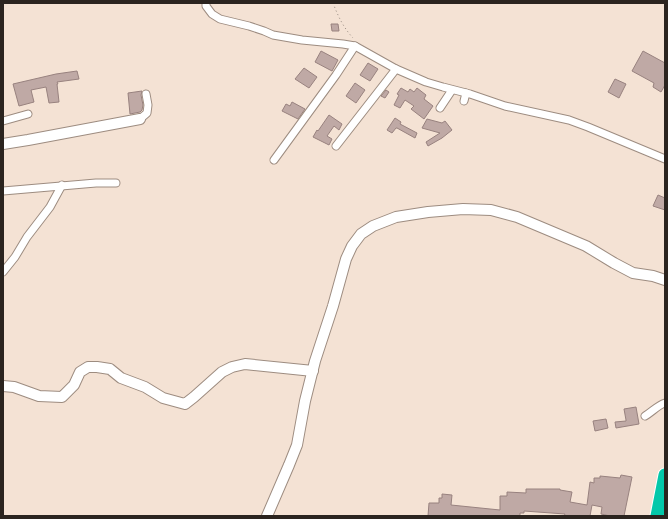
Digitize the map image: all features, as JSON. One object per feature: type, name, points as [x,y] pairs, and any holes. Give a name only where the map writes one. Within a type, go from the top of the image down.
[{"type":"highway","points":[[657,516],[665,475]]},
{"type":"street","points":[[206,3],[206,6],[212,14],[220,19],[256,28],[273,36],[356,46],[396,69],[426,82],[505,106],[569,120],[665,159]]},
{"type":"street","points":[[274,160],[356,46]]},
{"type":"street","points":[[336,146],[396,69]]},
{"type":"street","points":[[440,108],[452,90]]},
{"type":"street","points":[[464,101],[466,93]]},
{"type":"street","points":[[3,144],[140,119],[147,113],[148,105],[146,94]]},
{"type":"street","points":[[3,121],[28,114]]},
{"type":"street","points":[[3,191],[62,185],[116,183]]},
{"type":"street","points":[[3,272],[50,206],[62,185]]},
{"type":"street","points":[[267,516],[292,460],[297,445],[312,371],[333,306],[346,259],[352,246],[361,234],[373,226],[396,217],[428,212],[463,209],[492,210],[517,217],[586,246],[633,273],[653,276],[665,280]]},
{"type":"street","points":[[3,386],[14,387],[40,396],[62,397],[74,385],[80,372],[88,367],[97,367],[110,369],[121,378],[145,387],[163,398],[185,404],[222,372],[232,367],[245,364],[312,371]]},
{"type":"street","points":[[645,416],[661,404],[665,403]]},
{"type":"path","points":[[333,3],[338,17],[354,39],[356,46]]},
{"type":"building","points":[[331,24],[338,24],[339,31],[332,31]]},
{"type":"building","points":[[321,51],[338,60],[332,71],[315,62]]},
{"type":"building","points":[[643,51],[665,63],[665,85],[661,92],[653,87],[654,83],[632,71]]},
{"type":"building","points":[[368,63],[378,69],[370,81],[360,75]]},
{"type":"building","points":[[304,68],[317,77],[309,88],[295,79]]},
{"type":"building","points":[[77,71],[79,79],[57,82],[59,102],[49,103],[46,87],[31,90],[34,102],[19,106],[13,84],[56,74]]},
{"type":"building","points":[[615,79],[626,84],[619,98],[608,92]]},
{"type":"building","points":[[355,83],[365,90],[356,103],[346,96]]},
{"type":"building","points":[[401,88],[408,92],[410,89],[414,92],[417,88],[426,95],[424,99],[433,106],[424,119],[411,109],[414,106],[405,100],[400,108],[394,105],[399,95],[397,94]]},
{"type":"building","points":[[386,90],[389,92],[385,98],[381,96]]},
{"type":"building","points":[[142,91],[142,110],[140,112],[130,114],[128,93]]},
{"type":"building","points":[[292,102],[305,109],[298,119],[282,111],[286,104],[290,106]]},
{"type":"building","points":[[329,115],[342,124],[339,130],[334,126],[327,136],[332,139],[329,145],[313,137]]},
{"type":"building","points":[[395,118],[401,122],[400,124],[417,133],[415,138],[397,128],[392,133],[387,130]]},
{"type":"building","points":[[427,119],[442,123],[445,121],[452,130],[428,146],[426,142],[440,133],[422,128]]},
{"type":"building","points":[[658,195],[665,198],[665,210],[653,206]]},
{"type":"building","points":[[636,407],[639,424],[616,428],[615,422],[626,421],[624,409]]},
{"type":"building","points":[[606,419],[608,428],[595,431],[593,421]]},
{"type":"building","points":[[621,475],[632,477],[624,516],[610,516],[601,514],[602,507],[592,505],[590,516],[564,516],[565,514],[524,511],[524,513],[520,513],[520,516],[428,516],[429,503],[439,503],[439,498],[442,498],[442,494],[452,495],[451,505],[500,510],[500,496],[507,496],[507,492],[526,493],[526,489],[560,489],[572,492],[570,502],[587,505],[590,482],[594,483],[594,478],[600,478],[600,476],[620,478]]}]
